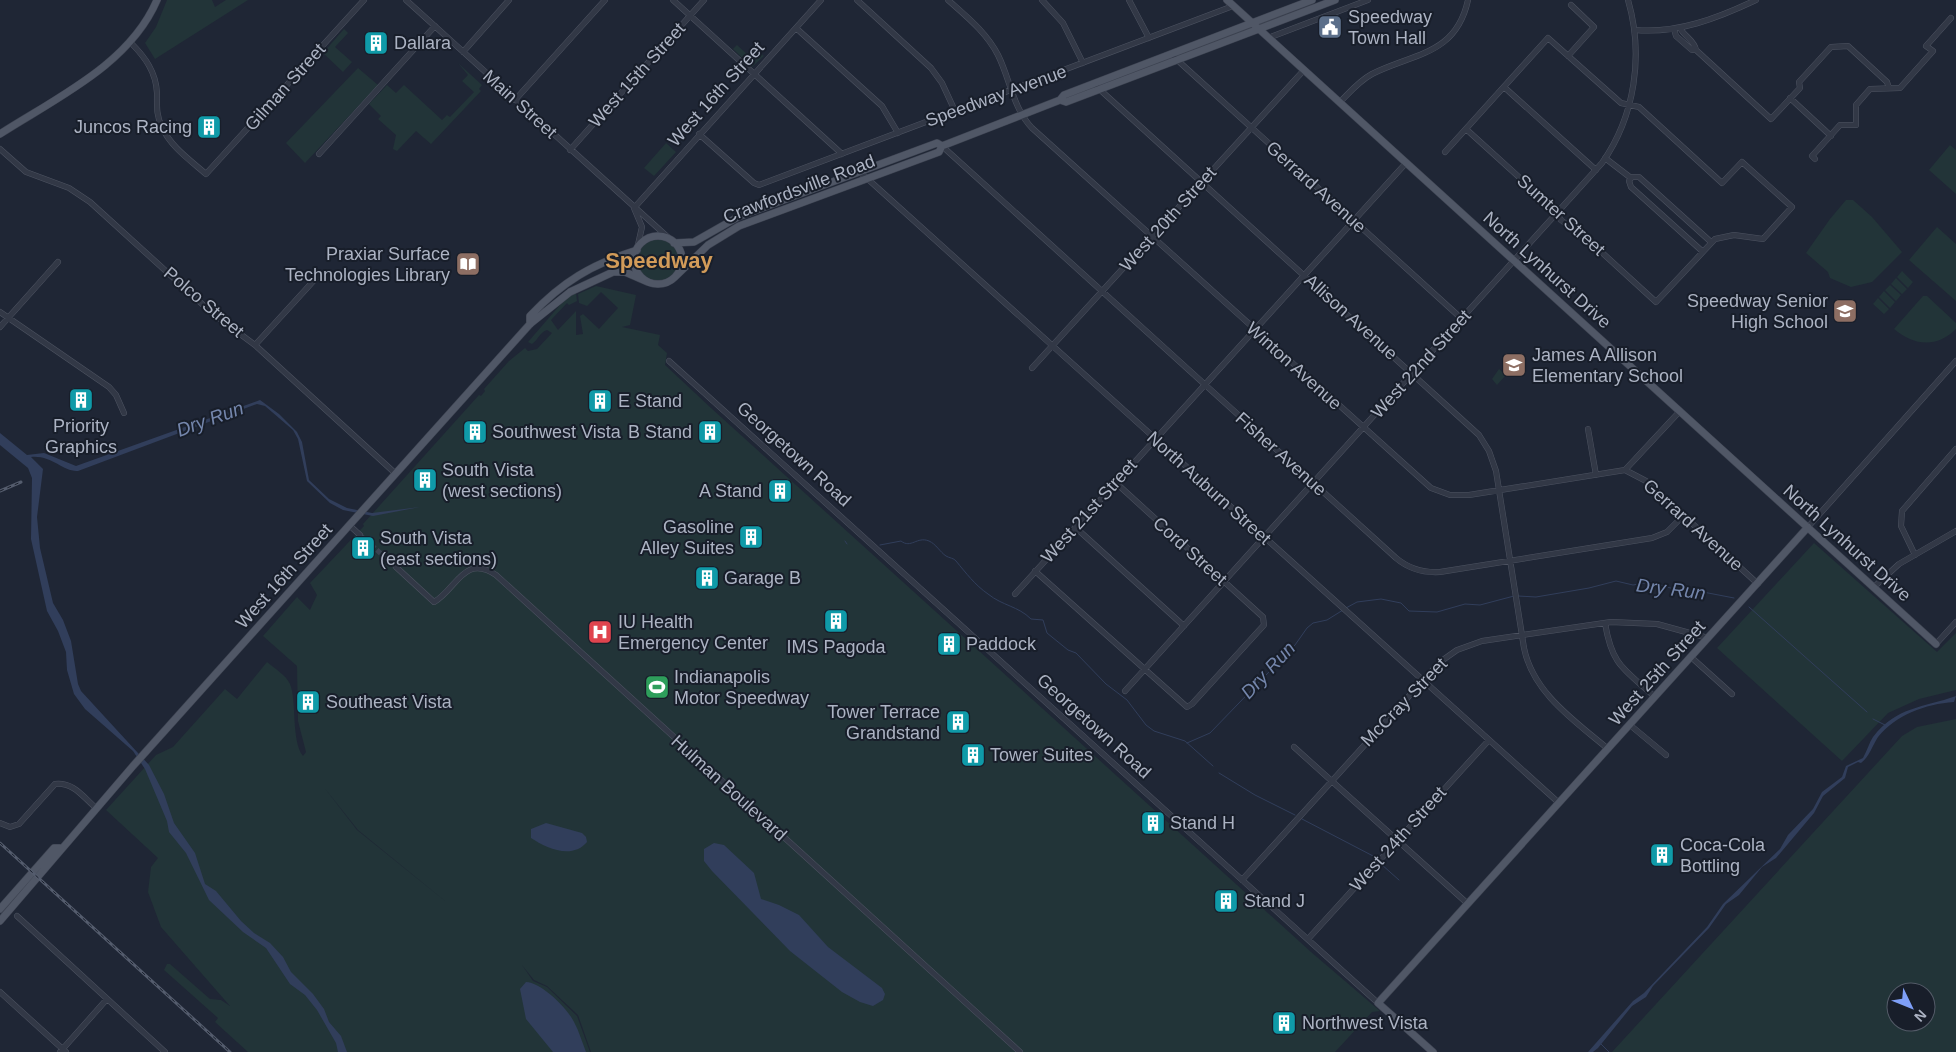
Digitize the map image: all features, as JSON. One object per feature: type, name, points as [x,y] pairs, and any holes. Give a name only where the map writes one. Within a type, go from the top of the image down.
[{"type":"main road","points":[[0,134],[103,68],[130,44],[146,23],[157,0]]},
{"type":"main road","name":"North Lynhurst Drive","points":[[1227,0],[1936,644]]},
{"type":"main road","name":"Crawfordsville Road","points":[[676,276],[701,251],[732,229],[938,152],[942,146],[1060,100],[1064,95],[1312,0]]},
{"type":"main road","name":"Crawfordsville Road","points":[[1060,100],[1066,102],[1100,90],[1335,0]]},
{"type":"main road","name":"Crawfordsville Road","points":[[672,241],[696,240],[731,219],[937,143],[942,146]]},
{"type":"main road","points":[[654,237],[672,241],[682,258],[676,276],[664,283],[648,282],[636,270],[634,260],[637,250],[644,241],[654,237]]},
{"type":"main road","name":"West 16th Street","points":[[530,324],[530,316],[566,282],[594,266],[637,250]]},
{"type":"main road","name":"West 16th Street","points":[[0,920],[60,854],[60,848],[530,324],[564,296],[610,273],[625,272],[648,282]]},
{"type":"main road","name":"West 25th Street","points":[[1378,1003],[1808,527]]},
{"type":"main road","name":"West 16th Street","points":[[0,909],[54,848],[60,848]]},
{"type":"main road","name":"Georgetown Road","points":[[1378,1003],[1433,1052]]},
{"type":"street","name":"Gilman Street","points":[[130,44],[144,57],[153,73],[158,116],[164,131],[176,148],[206,174],[364,0]]},
{"type":"street","points":[[463,52],[509,0]]},
{"type":"street","points":[[515,100],[605,0]]},
{"type":"street","points":[[673,0],[842,154]]},
{"type":"street","name":"West 15th Street","points":[[570,150],[704,0]]},
{"type":"street","name":"West 16th Street","points":[[634,208],[821,0]]},
{"type":"street","points":[[857,0],[935,73],[946,90],[955,111]]},
{"type":"street","points":[[948,0],[978,27],[991,43],[999,57],[1012,90]]},
{"type":"street","points":[[1042,0],[1066,26],[1083,64]]},
{"type":"street","points":[[1129,0],[1149,38]]},
{"type":"street","points":[[1268,38],[1368,0]]},
{"type":"street","points":[[1340,102],[1371,74],[1433,50],[1444,42],[1459,25],[1468,0]]},
{"type":"street","name":"West 22nd Street","points":[[1124,690],[1557,214],[1605,158],[1619,133],[1629,105],[1636,66],[1635,30],[1628,0]]},
{"type":"street","points":[[1635,30],[1680,28],[1756,0]]},
{"type":"street","name":"Main Street","points":[[410,1],[434,26],[672,241]]},
{"type":"street","points":[[1568,56],[1594,26],[1571,5]]},
{"type":"street","name":"Speedway Avenue","points":[[700,134],[752,182],[759,185],[1233,6]]},
{"type":"street","points":[[1815,159],[1812,156],[1840,125],[1856,125],[1856,104],[1870,89],[1900,88],[1933,52],[1926,46],[1951,18]]},
{"type":"street","points":[[319,154],[434,26]]},
{"type":"street","points":[[796,28],[882,106],[898,132]]},
{"type":"street","points":[[1680,28],[1683,34],[1696,46],[1696,50]]},
{"type":"street","points":[[1674,29],[1676,36],[1692,50],[1696,50],[1771,119],[1800,88],[1799,82],[1830,48],[1848,46],[1887,82],[1889,88]]},
{"type":"street","points":[[1445,152],[1548,38],[1620,103],[1639,107],[1722,183],[1742,162],[1792,207],[1763,239],[1730,235],[1711,242],[1702,251],[1630,186],[1631,178]]},
{"type":"street","name":"Gerrard Avenue","points":[[1171,54],[1462,319]]},
{"type":"street","name":"West 20th Street","points":[[1032,368],[1304,70]]},
{"type":"street","name":"Allison Avenue","points":[[1094,83],[1481,438],[1493,460],[1522,635],[1529,666],[1542,689],[1608,750]]},
{"type":"street","points":[[1504,87],[1596,170]]},
{"type":"street","name":"Winton Avenue","points":[[1012,90],[1022,115],[1032,128],[1420,481],[1433,489],[1461,496],[1625,470]]},
{"type":"street","points":[[1790,98],[1831,136]]},
{"type":"street","name":"Sumter Street","points":[[1466,129],[1553,208],[1575,233],[1596,247],[1656,302],[1702,251]]},
{"type":"street","name":"Fisher Avenue","points":[[942,146],[1396,558],[1412,568],[1440,572],[1656,537],[1672,528],[1684,516]]},
{"type":"street","name":"Polco Street","points":[[0,149],[26,172],[65,186],[84,196],[212,313],[255,345],[396,474]]},
{"type":"street","points":[[1605,158],[1631,178]]},
{"type":"street","name":"West 21st Street","points":[[1015,594],[1154,438],[1406,163]]},
{"type":"street","name":"North Auburn Street","points":[[860,172],[1559,803]]},
{"type":"street","points":[[1631,178],[1640,177],[1711,242]]},
{"type":"street","points":[[634,208],[642,227],[637,250]]},
{"type":"street","points":[[0,327],[58,262]]},
{"type":"street","points":[[255,345],[318,276]]},
{"type":"street","points":[[0,312],[109,387],[116,395],[124,413]]},
{"type":"street","name":"West 25th Street","points":[[1808,527],[1956,361]]},
{"type":"street","name":"Georgetown Road","points":[[669,362],[1378,1003]]},
{"type":"street","points":[[1625,470],[1680,411]]},
{"type":"street","points":[[1588,429],[1596,475]]},
{"type":"street","points":[[1915,555],[1901,526],[1902,511],[1956,450]]},
{"type":"street","name":"Gerrard Avenue","points":[[1625,470],[1644,480],[1758,584]]},
{"type":"street","name":"Cord Street","points":[[1115,482],[1265,620],[1264,625],[1188,706],[1183,705],[1144,670]]},
{"type":"street","points":[[349,525],[360,535]]},
{"type":"street","points":[[1075,527],[1184,626]]},
{"type":"street","points":[[1874,587],[1895,566],[1956,531]]},
{"type":"street","name":"Hulman Boulevard","points":[[396,567],[434,602],[460,576],[469,570],[486,569],[496,575],[1020,1052]]},
{"type":"street","points":[[1035,571],[1144,670]]},
{"type":"street","points":[[1936,644],[1956,622]]},
{"type":"street","points":[[1605,623],[1609,645],[1615,659],[1655,697]]},
{"type":"street","name":"McCray Street","points":[[1242,880],[1440,662],[1464,646],[1482,641],[1605,623],[1657,624],[1708,638]]},
{"type":"street","points":[[1691,658],[1732,694]]},
{"type":"street","points":[[1630,725],[1666,755]]},
{"type":"street","name":"West 24th Street","points":[[1308,940],[1489,740]]},
{"type":"street","points":[[1294,748],[1468,904]]},
{"type":"street","points":[[0,823],[10,827],[20,824],[56,784],[62,783],[72,786],[96,808]]},
{"type":"street","points":[[17,916],[166,1052]]},
{"type":"street","points":[[0,992],[63,1051],[107,999]]},
{"type":"shaded area","points":[[167,0],[212,0],[215,7],[226,0],[248,0],[155,59],[145,43],[156,27]]},
{"type":"shaded area","points":[[344,29],[348,33],[335,47],[352,62],[343,72],[323,53]]},
{"type":"shaded area","points":[[737,45],[749,56],[757,50],[764,56],[752,67],[733,49]]},
{"type":"shaded area","points":[[458,63],[482,85],[479,89],[481,91],[431,144],[416,131],[397,151],[393,149],[396,135],[378,119],[381,116],[369,104],[387,85],[396,93],[404,85],[442,120],[447,115],[450,117],[474,92],[462,81],[468,75]]},
{"type":"shaded area","points":[[358,68],[378,85],[305,163],[286,143]]},
{"type":"shaded area","points":[[666,143],[676,152],[654,176],[644,168]]},
{"type":"shaded area","points":[[1950,145],[1956,150],[1956,194],[1929,170]]},
{"type":"shaded area","points":[[1846,200],[1853,200],[1872,217],[1902,252],[1872,282],[1851,287],[1830,278],[1828,272],[1806,253]]},
{"type":"shaded area","points":[[1937,227],[1956,244],[1956,301],[1909,260]]},
{"type":"shaded area","points":[[663,237],[675,243],[680,251],[680,269],[675,277],[667,282],[653,283],[641,277],[636,269],[635,255],[641,243],[649,238]]},
{"type":"shaded area","points":[[1902,271],[1913,282],[1908,288],[1897,277]]},
{"type":"shaded area","points":[[1896,278],[1907,289],[1902,294],[1891,284]]},
{"type":"shaded area","points":[[1890,285],[1901,295],[1896,301],[1885,290]]},
{"type":"shaded area","name":"Indianapolis Motor Speedway","points":[[596,286],[636,295],[630,325],[622,327],[660,335],[658,345],[667,353],[665,365],[1311,952],[1380,1011],[1372,1012],[1335,1052],[591,1052],[578,1015],[547,986],[534,980],[522,965],[533,981],[547,987],[577,1016],[590,1052],[248,1052],[215,1022],[218,1018],[164,970],[167,964],[170,964],[210,999],[221,1000],[230,1006],[161,927],[148,892],[151,867],[158,858],[106,810],[156,755],[173,747],[225,689],[237,699],[267,662],[283,675],[290,684],[295,731],[299,749],[303,756],[306,752],[298,721],[297,666],[263,636],[297,597],[310,610],[317,595],[310,583],[364,526],[363,524],[479,395],[481,396],[485,391],[484,389],[509,361],[525,348],[528,351],[537,349],[552,333],[547,330],[532,344],[528,342],[566,298],[576,293],[577,301],[569,305],[567,303],[551,320],[558,330],[576,311],[576,335],[583,334],[580,316],[583,314],[599,329],[618,308],[601,292],[587,306],[579,303],[578,294]],"holes":[[[323,786],[358,830],[450,905],[357,830]]]},
{"type":"shaded area","points":[[1884,291],[1895,302],[1890,308],[1879,297]]},
{"type":"shaded area","points":[[1923,296],[1927,296],[1956,323],[1956,329],[1949,335],[1933,342],[1909,339],[1894,329]]},
{"type":"shaded area","points":[[1878,298],[1889,309],[1884,314],[1873,304]]},
{"type":"shaded area","points":[[1499,369],[1506,375],[1497,385],[1492,379]]},
{"type":"shaded area","points":[[1814,543],[1937,652],[1956,633],[1956,690],[1919,699],[1888,713],[1842,761],[1717,648]]},
{"type":"shaded area","points":[[1956,719],[1956,1052],[1612,1052],[1902,736],[1917,727]]},
{"type":"water","points":[[260,400],[279,414],[297,432],[302,442],[309,480],[329,499],[347,508],[372,513],[420,507],[373,516],[343,510],[330,503],[307,481],[298,439],[293,430],[265,406],[257,404],[78,471],[67,469],[45,458],[31,457],[43,469],[37,517],[40,548],[53,603],[63,620],[71,641],[78,684],[81,691],[149,765],[164,794],[174,823],[195,853],[205,884],[216,891],[241,921],[254,933],[270,943],[283,957],[291,972],[313,994],[324,1009],[329,1022],[341,1036],[347,1052],[338,1052],[336,1043],[317,1010],[305,995],[290,984],[266,948],[243,932],[209,900],[186,853],[169,832],[167,821],[145,769],[133,751],[85,709],[74,694],[67,670],[66,652],[58,631],[47,611],[31,539],[32,478],[28,468],[0,445],[0,433],[27,455],[44,453],[76,466]]},
{"type":"water","points":[[1956,696],[1954,702],[1922,708],[1902,717],[1885,729],[1864,760],[1861,763],[1858,762],[1848,767],[1845,778],[1823,796],[1814,813],[1776,858],[1762,867],[1739,895],[1726,904],[1709,928],[1653,986],[1646,997],[1632,1006],[1598,1048],[1593,1052],[1588,1052],[1633,1001],[1644,993],[1707,927],[1723,904],[1780,849],[1788,835],[1813,809],[1822,792],[1842,777],[1846,766],[1863,758],[1873,737],[1882,727],[1891,719],[1911,709]]},
{"type":"water","points":[[546,823],[582,833],[586,837],[587,842],[581,847],[567,851],[551,848],[531,838],[531,829]]},
{"type":"water","points":[[714,843],[724,845],[754,873],[761,899],[799,915],[828,947],[882,988],[885,994],[883,1000],[873,1006],[860,1002],[842,992],[790,951],[704,861],[704,849]]},
{"type":"water","points":[[526,982],[539,986],[566,1010],[576,1025],[586,1052],[553,1052],[526,1019],[520,989]]},
{"type":"waterway","name":"Dry Run","points":[[880,545],[901,541],[908,544],[921,540],[931,542],[946,556],[955,560],[975,583],[994,598],[1021,611],[1031,619],[1043,620],[1047,633],[1068,650],[1076,653],[1106,684],[1127,700],[1146,725],[1154,731],[1185,741],[1213,766]]},
{"type":"waterway","name":"Dry Run","points":[[1518,596],[1536,597],[1589,588],[1616,581],[1633,585],[1651,582],[1677,590],[1703,592],[1734,598]]},
{"type":"waterway","name":"Dry Run","points":[[1346,608],[1357,602],[1381,599],[1401,603],[1409,611],[1437,612],[1465,604],[1480,605],[1514,596]]},
{"type":"waterway","name":"Dry Run","points":[[1749,607],[1867,712]]},
{"type":"waterway","name":"Dry Run","points":[[1187,743],[1210,733],[1295,645],[1307,628],[1313,623],[1327,620],[1343,610]]},
{"type":"waterway","points":[[1873,719],[1885,725]]},
{"type":"waterway","points":[[1219,773],[1255,795],[1295,815]]},
{"type":"waterway","points":[[1302,819],[1375,857]]},
{"type":"waterway","points":[[1381,864],[1399,880]]},
{"type":"waterway","points":[[1601,1044],[1609,1052]]},
{"type":"tunnel","points":[[360,535],[396,567]]},
{"type":"railway","points":[[0,491],[21,482]]},
{"type":"railway","points":[[0,843],[230,1052]]},
{"type":"place","name":"Speedway Town Hall","points":[[1330,27]]},
{"type":"place","name":"Dallara","points":[[376,43]]},
{"type":"place","name":"Juncos Racing","points":[[209,127]]},
{"type":"place","name":"Praxiar Surface Technologies Library","points":[[468,264]]},
{"type":"place","name":"Speedway Senior High School","points":[[1845,311]]},
{"type":"place","name":"James A Allison Elementary School","points":[[1514,365]]},
{"type":"place","name":"Priority Graphics","points":[[81,400]]},
{"type":"place","name":"E Stand","points":[[600,401]]},
{"type":"place","name":"Southwest Vista","points":[[475,432]]},
{"type":"place","name":"B Stand","points":[[710,432]]},
{"type":"place","name":"South Vista (west sections)","points":[[425,480]]},
{"type":"place","name":"A Stand","points":[[780,491]]},
{"type":"place","name":"Gasoline Alley Suites","points":[[751,537]]},
{"type":"place","name":"South Vista (east sections)","points":[[363,548]]},
{"type":"place","name":"Garage B","points":[[707,578]]},
{"type":"place","name":"IMS Pagoda","points":[[836,621]]},
{"type":"place","name":"IU Health Emergency Center","points":[[600,632]]},
{"type":"place","name":"Paddock","points":[[949,644]]},
{"type":"place","name":"Indianapolis Motor Speedway","points":[[657,687]]},
{"type":"place","name":"Southeast Vista","points":[[308,702]]},
{"type":"place","name":"Tower Terrace Grandstand","points":[[958,722]]},
{"type":"place","name":"Tower Suites","points":[[973,755]]},
{"type":"place","name":"Stand H","points":[[1153,823]]},
{"type":"place","name":"Coca-Cola Bottling","points":[[1662,855]]},
{"type":"place","name":"Stand J","points":[[1226,901]]},
{"type":"place","name":"Northwest Vista","points":[[1284,1023]]},
{"type":"district","name":"Speedway","points":[[659,260]]}]
